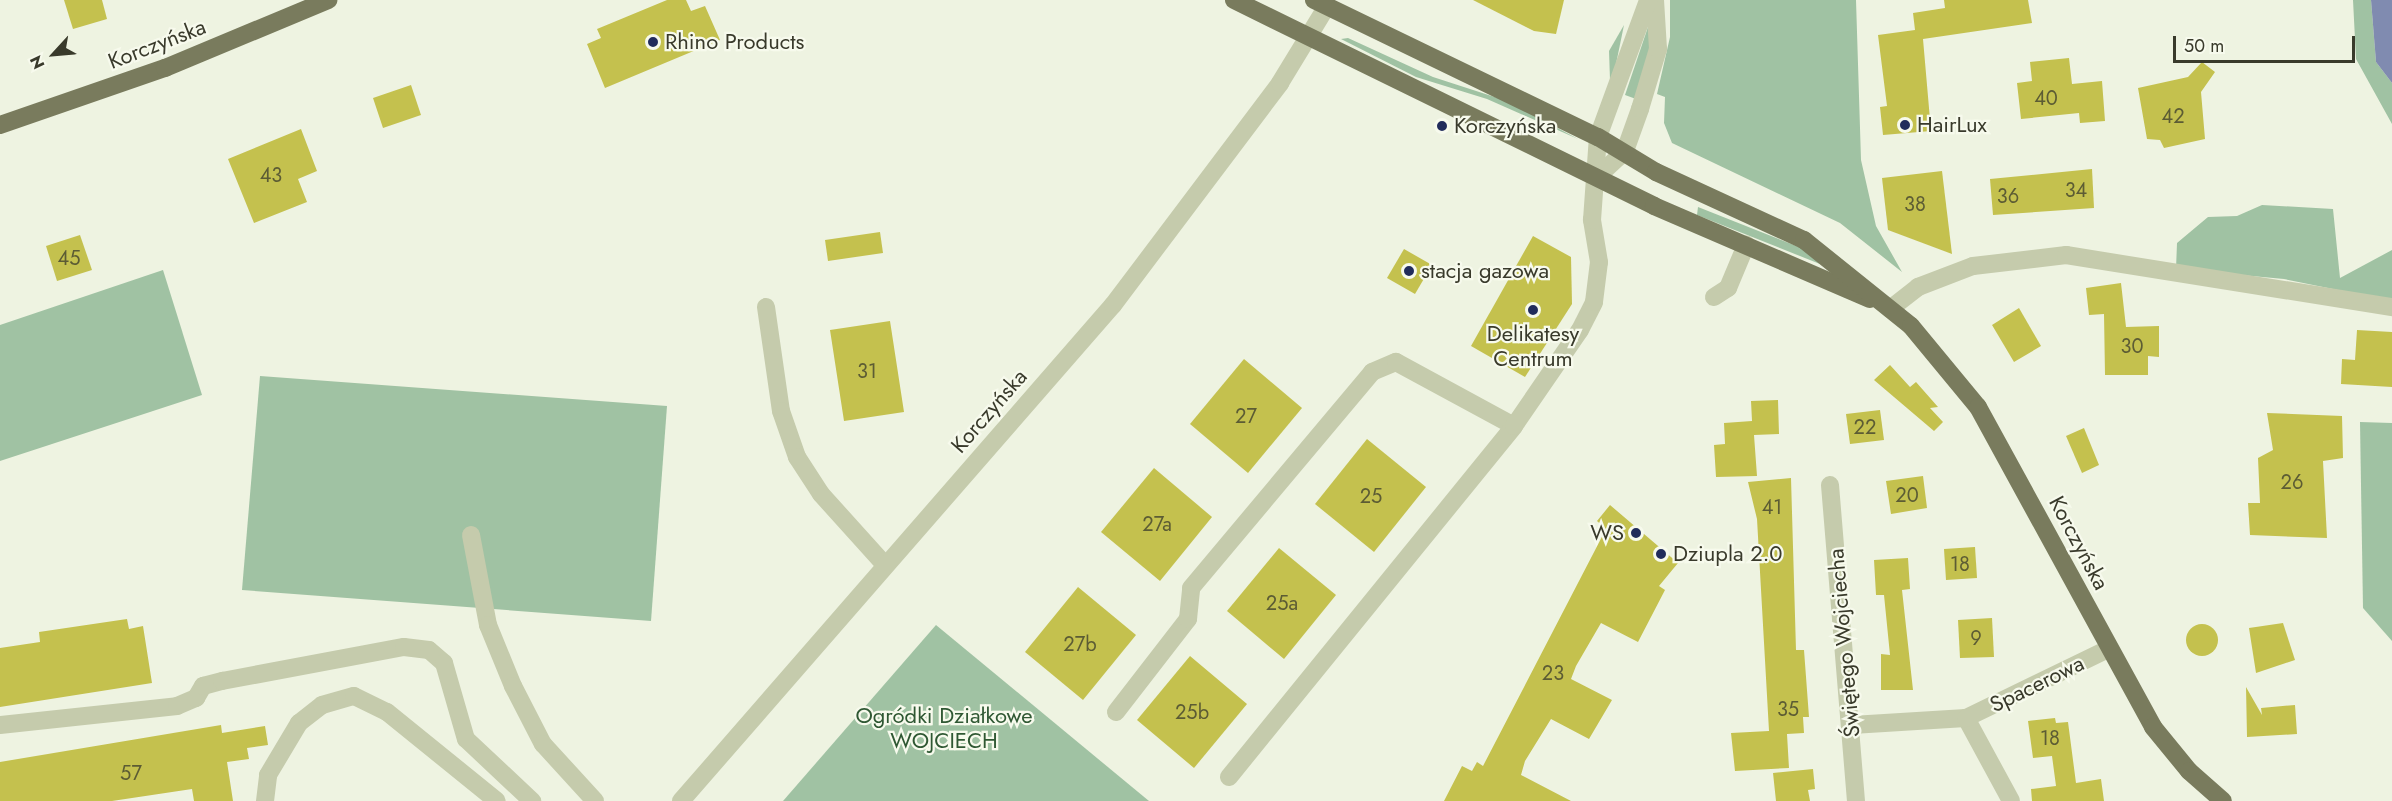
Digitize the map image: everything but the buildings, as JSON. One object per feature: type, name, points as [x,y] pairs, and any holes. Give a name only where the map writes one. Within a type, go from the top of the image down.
[{"type":"main road","name":"Korczyńska","points":[[0,125],[165,68],[328,0]]},
{"type":"main road","name":"Korczyńska","points":[[1234,0],[1597,177],[1890,309]]},
{"type":"main road","name":"Korczyńska","points":[[1320,3],[1598,137],[1625,151],[1656,172],[1804,240],[1890,309],[1939,354],[1978,407],[2108,649],[2162,740],[2223,801]]},
{"type":"street","points":[[1229,777],[1514,426],[1594,302],[1599,262],[1592,220],[1597,177],[1598,137],[1647,0]]},
{"type":"street","points":[[1597,177],[1625,151],[1658,49],[1655,0]]},
{"type":"street","name":"Korczyńska","points":[[681,801],[1113,305],[1311,36],[1320,3]]},
{"type":"street","points":[[1714,297],[1728,288],[1746,245]]},
{"type":"street","points":[[1890,309],[1917,287],[1973,266],[2066,255],[2180,277],[2392,307]]},
{"type":"street","points":[[766,307],[781,411],[797,457],[820,494],[885,565]]},
{"type":"street","points":[[1116,712],[1188,619],[1191,588],[1372,372],[1396,362],[1514,426]]},
{"type":"street","name":"Świętego Wojciecha","points":[[1830,485],[1852,725],[1856,801]]},
{"type":"street","points":[[471,535],[488,626],[513,686],[543,744],[595,801]]},
{"type":"street","points":[[0,726],[177,706],[196,698],[203,686],[222,681],[404,647],[429,650],[444,663],[466,739],[532,801]]},
{"type":"street","name":"Spacerowa","points":[[1852,725],[1919,725],[1966,718],[2108,649]]},
{"type":"street","points":[[265,801],[268,775],[299,723],[322,705],[354,696],[387,712],[497,801]]},
{"type":"street","name":"Spacerowa","points":[[1966,718],[2011,801]]},
{"type":"green space","points":[[1670,0],[1856,0],[1861,160],[1876,226],[1902,272],[1840,223],[1672,143],[1664,123],[1665,97],[1657,94],[1670,37]]},
{"type":"green space","points":[[2353,0],[2371,0],[2376,62],[2392,83],[2392,124],[2356,59]]},
{"type":"green space","points":[[1624,25],[1616,64],[1610,80],[1609,51]]},
{"type":"green space","points":[[1648,27],[1651,44],[1636,99],[1625,95]]},
{"type":"green space","points":[[1348,38],[1433,77],[1507,101],[1578,139],[1487,99],[1416,77],[1341,39]]},
{"type":"green space","points":[[2262,205],[2333,209],[2340,278],[2392,250],[2392,301],[2284,279],[2176,269],[2177,243],[2208,217],[2237,216]]},
{"type":"green space","points":[[1698,207],[1814,253],[1820,264],[1697,215]]},
{"type":"green space","points":[[163,270],[202,395],[0,461],[0,325]]},
{"type":"green space","points":[[260,376],[667,406],[651,621],[242,590]]},
{"type":"green space","points":[[2360,422],[2392,423],[2392,641],[2363,608]]},
{"type":"green space","name":"Ogródki Działkowe WOJCIECH","points":[[936,625],[1149,801],[783,801]]},
{"type":"water","points":[[2371,0],[2392,0],[2392,83],[2376,62]]},
{"type":"place","name":"Rhino Products","points":[[653,42]]},
{"type":"place","name":"HairLux","points":[[1905,125]]},
{"type":"place","name":"Korczyńska","points":[[1442,126]]},
{"type":"place","name":"stacja gazowa","points":[[1409,271]]},
{"type":"place","name":"Delikatesy Centrum","points":[[1533,310]]},
{"type":"place","name":"WS","points":[[1636,533]]},
{"type":"place","name":"Dziupla 2.0","points":[[1661,554]]}]
